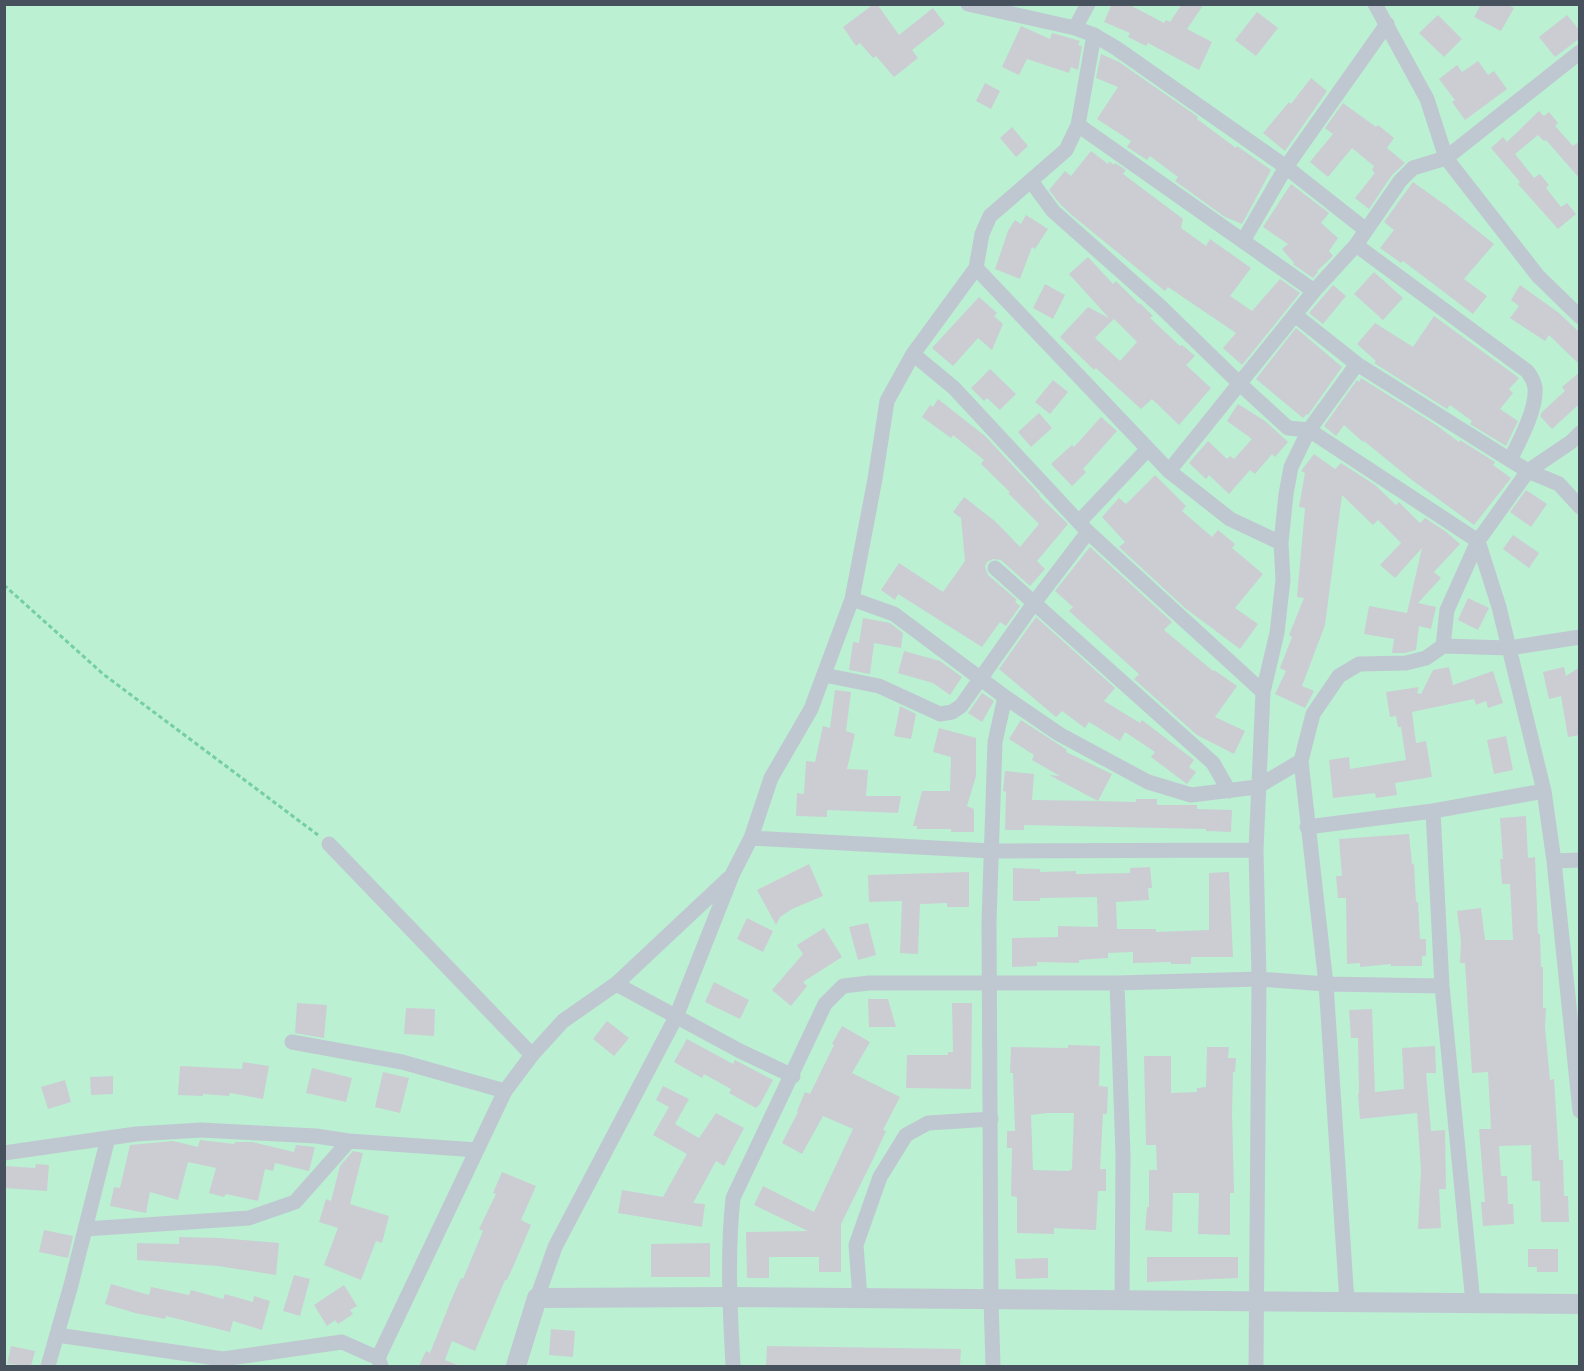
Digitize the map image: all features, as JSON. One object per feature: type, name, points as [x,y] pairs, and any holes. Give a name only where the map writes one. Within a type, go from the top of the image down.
[{"type":"street","points":[[968,4],[1075,28],[1116,48],[1286,166],[1366,230]]},
{"type":"street","points":[[1075,28],[1088,4]]},
{"type":"street","points":[[1375,4],[1427,99],[1446,158],[1538,276],[1580,317]]},
{"type":"street","points":[[1243,241],[1286,166],[1387,24]]},
{"type":"street","points":[[516,1366],[555,1247],[676,1017],[733,873],[751,838],[771,778],[811,709],[852,599],[887,401],[913,354],[976,268],[982,234],[990,216],[1066,150],[1078,125],[1094,36]]},
{"type":"street","points":[[1169,471],[1314,291],[1356,245],[1400,181],[1413,168],[1446,158],[1580,52]]},
{"type":"street","points":[[1078,125],[1314,291]]},
{"type":"street","points":[[1031,181],[1053,211],[1160,306],[1288,428],[1309,430],[1478,541],[1499,607],[1544,791],[1554,861],[1579,1104]]},
{"type":"street","points":[[1356,245],[1527,370],[1534,381],[1535,391],[1527,425],[1510,460]]},
{"type":"street","points":[[976,268],[1169,471],[1230,519],[1281,543]]},
{"type":"street","points":[[1295,315],[1358,364],[1528,471],[1558,484],[1580,507]]},
{"type":"street","points":[[913,354],[954,388],[1084,527],[1263,692]]},
{"type":"street","points":[[1256,1366],[1259,979],[1256,850],[1263,692],[1278,622],[1283,580],[1281,543],[1291,467],[1309,430],[1358,364]]},
{"type":"street","points":[[1443,646],[1447,610],[1478,541],[1528,471],[1571,442],[1580,433]]},
{"type":"street","points":[[824,675],[879,686],[940,714],[952,712],[961,706],[1034,603],[1084,527],[1148,449]]},
{"type":"street","points":[[995,568],[1213,763],[1229,791]]},
{"type":"street","points":[[852,599],[894,614],[1005,697],[1059,734],[1148,782],[1191,795],[1229,791],[1257,787],[1301,761]]},
{"type":"street","points":[[1347,1302],[1326,984],[1301,761],[1313,714],[1339,676],[1359,664],[1406,663],[1426,658],[1443,646],[1509,648],[1580,637]]},
{"type":"street","points":[[993,1366],[988,984],[995,742],[1005,697]]},
{"type":"street","points":[[1307,827],[1433,811],[1544,791]]},
{"type":"street","points":[[1433,811],[1442,986],[1473,1303]]},
{"type":"street","points":[[751,838],[992,850],[1256,850]]},
{"type":"street","points":[[329,844],[532,1055]]},
{"type":"street","points":[[1554,861],[1580,860]]},
{"type":"street","points":[[57,1335],[222,1363],[342,1342],[380,1362],[505,1090],[532,1055],[563,1021],[616,984],[733,873]]},
{"type":"street","points":[[733,1366],[729,1297],[733,1198],[793,1076],[825,1004],[843,986],[869,983],[1117,983],[1259,979],[1326,984],[1442,986]]},
{"type":"street","points":[[1117,983],[1123,1156],[1122,1301]]},
{"type":"street","points":[[616,984],[740,1051],[793,1076]]},
{"type":"street","points":[[292,1042],[402,1062],[505,1090]]},
{"type":"street","points":[[860,1298],[856,1245],[880,1177],[906,1135],[928,1123],[991,1119]]},
{"type":"street","points":[[4,1153],[136,1134],[201,1130],[316,1136],[349,1141],[477,1150]]},
{"type":"street","points":[[48,1366],[108,1138]]},
{"type":"street","points":[[85,1229],[249,1218],[295,1202],[349,1141]]},
{"type":"street","points":[[537,1298],[729,1297],[1580,1304]]},
{"type":"path","points":[[4,585],[103,674],[329,844]]},
{"type":"green space","points":[[5,5],[1579,5],[1579,1366],[5,1366]]},
{"type":"building","points":[[877,4],[899,35],[933,8],[945,24],[912,50],[918,58],[894,77],[876,56],[873,58],[860,43],[856,46],[843,27]]},
{"type":"building","points":[[1112,4],[1128,4],[1164,23],[1166,20],[1170,22],[1182,4],[1204,4],[1187,29],[1212,42],[1199,70],[1148,43],[1146,46],[1128,37],[1130,33],[1104,22]]},
{"type":"building","points":[[1481,4],[1506,4],[1514,8],[1501,31],[1474,17]]},
{"type":"building","points":[[1257,12],[1278,28],[1256,56],[1235,40]]},
{"type":"building","points":[[1438,15],[1462,39],[1444,57],[1419,33]]},
{"type":"building","points":[[1567,15],[1580,31],[1580,38],[1555,57],[1539,37]]},
{"type":"building","points":[[1021,26],[1050,39],[1052,33],[1080,41],[1078,45],[1082,46],[1078,70],[1071,67],[1069,73],[1027,59],[1019,75],[1002,67]]},
{"type":"building","points":[[1101,54],[1119,62],[1198,117],[1197,119],[1236,148],[1237,146],[1271,170],[1242,224],[1225,217],[1175,181],[1178,177],[1150,156],[1147,160],[1127,147],[1131,141],[1097,119],[1118,87],[1096,78]]},
{"type":"building","points":[[1478,61],[1488,75],[1494,71],[1507,89],[1465,120],[1452,102],[1455,100],[1439,79],[1457,65],[1462,72]]},
{"type":"building","points":[[1311,78],[1327,91],[1285,151],[1263,133],[1289,102],[1291,104]]},
{"type":"building","points":[[985,83],[1000,91],[991,109],[976,101]]},
{"type":"building","points":[[1343,103],[1394,138],[1387,148],[1405,163],[1392,175],[1369,209],[1355,198],[1375,173],[1372,170],[1374,166],[1352,148],[1328,177],[1310,162],[1333,134],[1325,128]]},
{"type":"building","points":[[1539,111],[1544,116],[1549,112],[1558,123],[1555,126],[1573,146],[1580,141],[1580,179],[1546,140],[1544,141],[1538,135],[1515,154],[1534,178],[1540,174],[1549,185],[1546,188],[1561,207],[1567,203],[1576,214],[1558,229],[1518,184],[1520,182],[1491,148],[1503,137],[1507,142]]},
{"type":"building","points":[[1012,127],[1028,146],[1016,157],[1000,138]]},
{"type":"building","points":[[1091,151],[1108,164],[1109,161],[1126,170],[1123,174],[1183,219],[1181,228],[1206,246],[1210,239],[1251,268],[1230,296],[1252,311],[1280,279],[1300,293],[1242,365],[1223,348],[1236,333],[1168,287],[1165,291],[1073,216],[1049,190],[1065,171],[1071,176]]},
{"type":"building","points":[[1413,182],[1494,244],[1464,279],[1487,296],[1473,314],[1403,261],[1401,263],[1380,248],[1394,230],[1384,222]]},
{"type":"building","points":[[1291,184],[1329,213],[1321,223],[1338,238],[1329,251],[1333,256],[1313,278],[1293,264],[1282,249],[1288,244],[1263,227]]},
{"type":"building","points":[[1026,215],[1048,229],[1035,249],[1032,247],[1020,279],[995,269],[1008,231],[1015,220],[1021,224]]},
{"type":"building","points":[[1088,257],[1113,284],[1116,281],[1140,303],[1153,316],[1150,318],[1180,346],[1182,345],[1195,356],[1186,365],[1211,388],[1179,425],[1152,399],[1141,409],[1096,368],[1094,370],[1060,337],[1088,307],[1109,318],[1069,274]],"holes":[[[1114,319],[1137,342],[1120,361],[1095,338]]]},
{"type":"building","points":[[1374,272],[1403,298],[1383,320],[1354,294]]},
{"type":"building","points":[[1045,284],[1065,295],[1053,319],[1033,308]]},
{"type":"building","points":[[1333,285],[1346,296],[1323,324],[1309,313]]},
{"type":"building","points":[[1520,285],[1559,313],[1580,333],[1580,365],[1549,335],[1545,341],[1510,318],[1519,306],[1511,300]]},
{"type":"building","points":[[979,297],[997,313],[994,316],[1003,324],[992,350],[978,338],[953,366],[932,348]]},
{"type":"building","points":[[1434,316],[1519,378],[1509,389],[1513,393],[1500,409],[1518,421],[1506,446],[1470,424],[1472,421],[1450,405],[1447,409],[1374,363],[1376,361],[1357,344],[1375,323],[1413,347]]},
{"type":"building","points":[[1296,328],[1342,367],[1308,415],[1303,418],[1256,379]]},
{"type":"building","points":[[990,369],[1016,394],[1000,410],[987,398],[984,401],[971,388]]},
{"type":"building","points":[[1580,372],[1580,409],[1577,406],[1552,429],[1540,416],[1565,391],[1562,387]]},
{"type":"building","points":[[1361,378],[1459,442],[1460,440],[1495,462],[1493,465],[1511,478],[1474,525],[1412,480],[1344,425],[1336,436],[1324,426],[1357,380],[1359,382]]},
{"type":"building","points":[[1053,380],[1068,392],[1050,414],[1035,402]]},
{"type":"building","points":[[938,399],[985,436],[1039,496],[1068,524],[1037,561],[1045,569],[1030,586],[1001,560],[993,559],[987,562],[985,567],[988,575],[1017,600],[1015,602],[1020,606],[1006,626],[1000,622],[982,647],[898,594],[895,600],[881,590],[899,563],[943,592],[965,561],[961,518],[953,512],[964,497],[996,522],[1020,547],[1039,524],[981,464],[984,460],[953,435],[951,438],[922,417],[930,405],[933,407]]},
{"type":"building","points":[[1238,404],[1265,421],[1288,442],[1275,457],[1272,454],[1255,474],[1250,470],[1229,494],[1209,475],[1206,479],[1189,463],[1208,441],[1227,459],[1230,456],[1234,459],[1252,439],[1227,421]]},
{"type":"building","points":[[1039,413],[1052,428],[1031,447],[1018,432]]},
{"type":"building","points":[[1101,417],[1117,431],[1083,469],[1086,472],[1072,486],[1051,464],[1072,445],[1074,447]]},
{"type":"building","points":[[1314,454],[1335,469],[1341,463],[1375,485],[1396,505],[1399,502],[1420,523],[1425,518],[1460,544],[1434,572],[1441,578],[1418,603],[1436,607],[1431,629],[1419,626],[1416,650],[1392,653],[1394,639],[1364,634],[1369,606],[1407,613],[1422,548],[1395,578],[1380,565],[1401,543],[1378,520],[1373,525],[1342,495],[1325,625],[1302,686],[1314,691],[1305,708],[1275,694],[1286,671],[1280,668],[1292,637],[1289,635],[1304,598],[1297,597],[1305,508],[1299,507],[1305,473],[1301,471]]},
{"type":"building","points":[[1155,475],[1186,506],[1182,511],[1212,537],[1218,530],[1235,544],[1232,548],[1263,574],[1235,608],[1258,624],[1240,649],[1185,608],[1119,547],[1125,542],[1102,517],[1119,498],[1126,504]]},
{"type":"building","points":[[1526,490],[1547,504],[1531,527],[1510,512]]},
{"type":"building","points":[[1513,535],[1539,553],[1529,568],[1503,549]]},
{"type":"building","points":[[1090,547],[1172,622],[1164,630],[1213,671],[1237,686],[1215,717],[1245,731],[1234,754],[1197,735],[1134,679],[1139,674],[1069,611],[1073,607],[1055,591]]},
{"type":"building","points":[[1468,598],[1489,608],[1478,630],[1458,620]]},
{"type":"building","points":[[1036,617],[1115,688],[1104,701],[1140,723],[1142,720],[1194,760],[1189,767],[1196,772],[1187,784],[1151,757],[1155,752],[1125,732],[1120,741],[1089,722],[1085,728],[1062,711],[1056,717],[999,669]]},
{"type":"building","points":[[863,618],[890,623],[903,633],[901,648],[874,643],[870,674],[849,670],[853,642],[859,643]]},
{"type":"building","points":[[904,651],[940,661],[962,677],[950,695],[933,683],[898,673]]},
{"type":"building","points":[[1449,667],[1453,685],[1493,671],[1503,703],[1488,708],[1486,701],[1476,705],[1474,699],[1412,712],[1416,743],[1426,741],[1432,777],[1395,783],[1397,795],[1376,798],[1375,793],[1333,798],[1329,760],[1349,757],[1350,769],[1406,760],[1401,727],[1398,727],[1396,716],[1390,717],[1386,692],[1419,687],[1417,693],[1421,694],[1433,670]]},
{"type":"building","points":[[1564,667],[1566,676],[1580,667],[1580,735],[1568,737],[1561,696],[1549,699],[1543,672]]},
{"type":"building","points":[[835,690],[851,692],[846,731],[855,734],[847,769],[868,770],[866,796],[901,796],[898,813],[827,810],[827,817],[796,816],[797,793],[804,794],[806,761],[815,762],[823,726],[830,728]]},
{"type":"building","points":[[982,693],[994,701],[982,722],[968,713]]},
{"type":"building","points":[[900,706],[916,714],[911,739],[894,736]]},
{"type":"building","points":[[1021,720],[1067,750],[1066,752],[1112,774],[1098,801],[1049,775],[1060,776],[1032,760],[1034,755],[1009,739]]},
{"type":"building","points":[[939,728],[976,738],[976,776],[967,806],[974,809],[974,832],[917,829],[917,826],[913,826],[922,791],[950,791],[951,757],[933,752]]},
{"type":"building","points":[[1506,736],[1513,770],[1494,774],[1487,740]]},
{"type":"building","points":[[1005,771],[1034,774],[1032,800],[1136,802],[1136,799],[1157,799],[1157,805],[1197,805],[1197,809],[1232,810],[1231,832],[1206,831],[1206,829],[1024,825],[1024,830],[1005,830],[1006,792],[1003,791]]},
{"type":"building","points":[[1526,816],[1528,858],[1535,857],[1538,934],[1540,934],[1541,967],[1543,967],[1543,1008],[1546,1008],[1545,1027],[1550,1080],[1554,1079],[1559,1160],[1563,1160],[1564,1196],[1568,1196],[1569,1222],[1541,1222],[1540,1181],[1532,1181],[1531,1145],[1499,1146],[1501,1176],[1507,1176],[1508,1204],[1513,1204],[1514,1224],[1483,1226],[1481,1202],[1485,1202],[1479,1129],[1491,1129],[1488,1072],[1472,1073],[1465,963],[1460,963],[1461,941],[1457,911],[1481,908],[1485,940],[1513,940],[1510,884],[1502,884],[1500,818]]},
{"type":"building","points":[[1409,834],[1412,864],[1414,864],[1416,902],[1418,902],[1420,939],[1426,939],[1426,956],[1422,956],[1422,966],[1391,966],[1391,964],[1360,967],[1360,963],[1347,964],[1346,898],[1338,898],[1336,876],[1342,876],[1339,839]]},
{"type":"building","points":[[809,864],[823,896],[792,909],[780,917],[776,925],[757,890]]},
{"type":"building","points":[[1150,867],[1152,888],[1148,888],[1149,900],[1116,902],[1117,929],[1156,929],[1156,932],[1209,930],[1209,873],[1229,872],[1233,957],[1191,957],[1191,964],[1133,963],[1133,952],[1108,953],[1108,958],[1079,960],[1079,963],[1037,962],[1037,966],[1012,967],[1012,938],[1058,937],[1058,926],[1098,927],[1097,897],[1013,901],[1013,868],[1040,869],[1040,872],[1076,871],[1076,874],[1130,873],[1130,868]]},
{"type":"building","points":[[969,872],[969,907],[947,907],[947,903],[920,904],[918,954],[900,953],[902,901],[869,902],[868,875]]},
{"type":"building","points":[[747,918],[773,931],[763,952],[737,939]]},
{"type":"building","points":[[868,923],[876,955],[858,960],[849,927]]},
{"type":"building","points":[[824,928],[842,957],[803,982],[807,986],[791,1006],[772,990],[803,954],[797,945]]},
{"type":"building","points":[[714,982],[749,1000],[740,1019],[705,1002]]},
{"type":"building","points":[[868,999],[888,999],[896,1027],[869,1027]]},
{"type":"building","points":[[297,1003],[327,1005],[324,1038],[295,1033]]},
{"type":"building","points":[[952,1003],[972,1003],[971,1089],[906,1088],[907,1055],[948,1055],[948,1052],[953,1052]]},
{"type":"building","points":[[406,1008],[435,1009],[434,1036],[404,1034]]},
{"type":"building","points":[[1372,1009],[1375,1092],[1404,1089],[1402,1048],[1435,1046],[1436,1073],[1426,1073],[1431,1131],[1445,1130],[1446,1189],[1439,1189],[1441,1228],[1418,1229],[1421,1170],[1417,1113],[1360,1119],[1358,1038],[1351,1038],[1349,1010]]},
{"type":"building","points":[[607,1021],[629,1038],[614,1056],[593,1039]]},
{"type":"building","points":[[842,1026],[870,1042],[852,1073],[900,1097],[841,1224],[841,1272],[819,1272],[819,1257],[769,1257],[769,1278],[747,1278],[746,1232],[808,1231],[754,1205],[763,1186],[814,1212],[853,1129],[823,1116],[802,1154],[782,1143],[798,1112],[805,1092],[810,1094]]},
{"type":"building","points":[[687,1039],[733,1064],[735,1060],[773,1080],[760,1104],[756,1108],[729,1093],[731,1089],[704,1074],[702,1078],[674,1062]]},
{"type":"building","points":[[1068,1045],[1100,1046],[1099,1086],[1108,1087],[1107,1114],[1103,1114],[1100,1169],[1106,1169],[1106,1191],[1098,1191],[1096,1230],[1054,1228],[1054,1234],[1017,1233],[1017,1197],[1011,1196],[1012,1148],[1007,1148],[1007,1131],[1015,1131],[1013,1073],[1010,1073],[1011,1047],[1068,1048]],"holes":[[[1074,1113],[1072,1169],[1069,1171],[1033,1170],[1031,1115]]]},
{"type":"building","points":[[1207,1047],[1229,1047],[1228,1058],[1236,1058],[1235,1072],[1233,1072],[1232,1113],[1234,1193],[1230,1193],[1230,1235],[1198,1234],[1199,1193],[1173,1193],[1172,1232],[1145,1230],[1147,1207],[1149,1207],[1149,1170],[1157,1170],[1156,1145],[1146,1145],[1144,1056],[1171,1056],[1171,1093],[1197,1092],[1197,1088],[1206,1087]]},
{"type":"building","points":[[243,1062],[269,1066],[263,1099],[230,1093],[229,1096],[178,1095],[180,1066],[242,1069]]},
{"type":"building","points":[[312,1068],[352,1078],[346,1102],[306,1093]]},
{"type":"building","points":[[383,1072],[409,1078],[400,1113],[375,1107]]},
{"type":"building","points":[[113,1076],[113,1094],[91,1095],[90,1077]]},
{"type":"building","points":[[65,1080],[71,1102],[48,1109],[41,1087]]},
{"type":"building","points":[[663,1086],[689,1099],[675,1124],[699,1138],[716,1113],[744,1128],[724,1166],[716,1161],[693,1203],[705,1204],[702,1227],[618,1213],[622,1190],[663,1197],[687,1154],[653,1135],[669,1107],[656,1100]]},
{"type":"building","points":[[200,1140],[234,1144],[235,1142],[252,1142],[294,1152],[296,1145],[315,1147],[309,1171],[275,1163],[273,1171],[265,1169],[258,1201],[209,1193],[216,1168],[188,1162],[178,1200],[150,1192],[146,1213],[110,1206],[114,1187],[120,1188],[130,1145],[173,1141],[198,1147]]},
{"type":"building","points":[[353,1151],[363,1153],[350,1204],[389,1216],[382,1243],[376,1241],[361,1280],[324,1265],[338,1228],[319,1222],[326,1199],[331,1201],[340,1166]]},
{"type":"building","points":[[36,1164],[49,1165],[47,1191],[4,1188],[4,1166],[35,1168]]},
{"type":"building","points":[[502,1172],[536,1186],[521,1220],[531,1225],[475,1351],[452,1341],[445,1360],[460,1366],[419,1366],[426,1351],[430,1353],[452,1298],[461,1278],[463,1279],[483,1231],[479,1229],[496,1194],[493,1193]]},
{"type":"building","points":[[44,1230],[73,1236],[68,1258],[39,1252]]},
{"type":"building","points":[[179,1237],[279,1243],[276,1275],[218,1266],[137,1260],[137,1243],[179,1244]]},
{"type":"building","points":[[710,1243],[710,1277],[651,1277],[651,1244]]},
{"type":"building","points":[[1528,1249],[1558,1249],[1558,1272],[1537,1272],[1537,1267],[1528,1267]]},
{"type":"building","points":[[1147,1257],[1238,1257],[1238,1278],[1147,1282]]},
{"type":"building","points":[[1048,1258],[1048,1278],[1016,1279],[1015,1259]]},
{"type":"building","points":[[294,1275],[310,1279],[300,1316],[283,1311]]},
{"type":"building","points":[[111,1284],[149,1295],[151,1287],[189,1295],[191,1290],[223,1299],[225,1294],[253,1302],[254,1296],[270,1301],[262,1330],[233,1321],[230,1332],[166,1316],[165,1319],[135,1313],[105,1304]]},
{"type":"building","points":[[344,1285],[357,1306],[350,1310],[353,1314],[338,1324],[335,1320],[327,1326],[314,1305]]},
{"type":"building","points":[[551,1329],[575,1331],[573,1357],[549,1355]]},
{"type":"building","points":[[11,1346],[35,1351],[31,1366],[7,1364]]},
{"type":"building","points":[[767,1346],[961,1349],[960,1366],[766,1366]]}]
